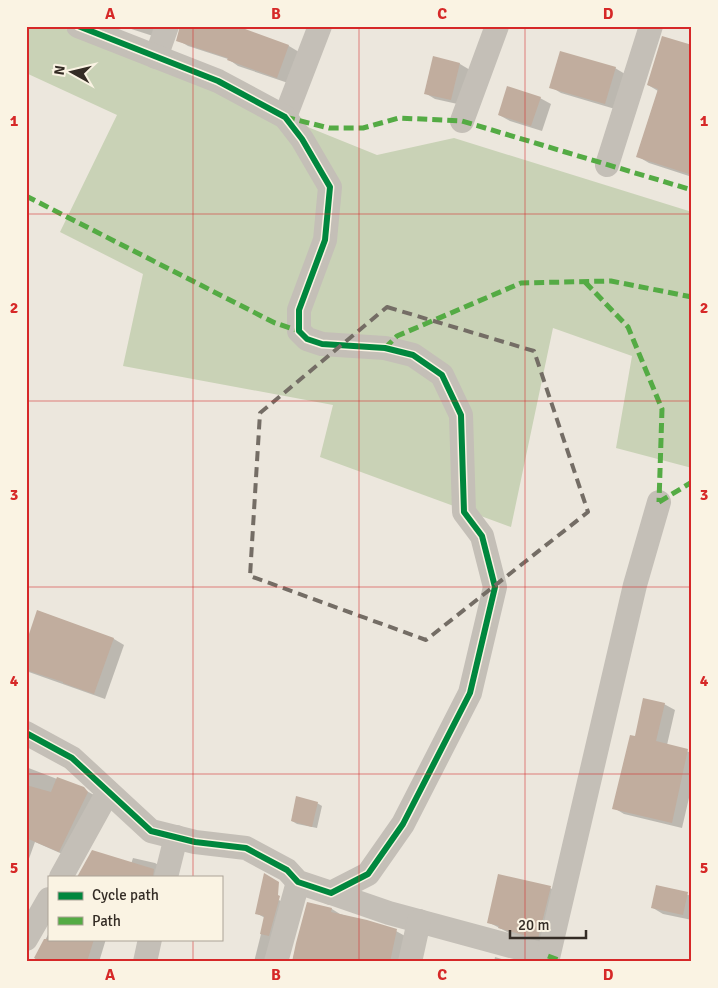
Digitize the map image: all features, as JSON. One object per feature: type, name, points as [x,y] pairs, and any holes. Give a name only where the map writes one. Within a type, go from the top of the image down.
[{"type":"street","points":[[78,26],[218,81],[285,117],[302,139],[330,187],[325,240],[299,310],[299,331],[307,339],[322,344],[385,348],[412,355],[442,375],[461,415],[464,512],[482,536],[495,587],[470,693],[403,824],[368,874],[331,893]]},
{"type":"street","points":[[156,57],[167,26]]},
{"type":"street","points":[[285,117],[320,26]]},
{"type":"street","points":[[462,121],[497,26]]},
{"type":"street","points":[[607,164],[651,26]]},
{"type":"street","points":[[26,733],[72,758],[151,831],[195,842],[246,848],[287,870],[298,882],[389,913],[547,959],[635,585],[659,502]]},
{"type":"street","points":[[62,876],[108,792]]},
{"type":"street","points":[[166,876],[176,837]]},
{"type":"street","points":[[276,962],[298,882]]},
{"type":"street","points":[[26,939],[48,901]]},
{"type":"street","points":[[410,962],[419,921]]},
{"type":"street","points":[[145,962],[150,940]]},
{"type":"highlighted area","points":[[387,307],[534,351],[588,512],[426,640],[250,576],[260,413]]},
{"type":"green space","points":[[26,26],[58,26],[377,155],[454,138],[692,212],[692,468],[616,448],[632,356],[553,328],[511,527],[320,457],[333,405],[123,366],[143,274],[60,232],[117,115],[26,73]]},
{"type":"building","points":[[180,26],[237,26],[289,45],[277,78],[227,60],[228,58],[176,41]]},
{"type":"building","points":[[662,36],[692,45],[692,175],[636,157],[658,89],[647,85]]},
{"type":"building","points":[[560,51],[616,67],[605,104],[549,88]]},
{"type":"building","points":[[433,56],[460,63],[451,100],[424,94]]},
{"type":"building","points":[[507,86],[541,97],[531,126],[498,115]]},
{"type":"building","points":[[37,610],[114,638],[94,694],[26,670],[26,643]]},
{"type":"building","points":[[643,698],[665,703],[656,741],[688,749],[672,823],[612,809],[630,735],[635,736]]},
{"type":"building","points":[[57,777],[84,787],[88,792],[59,852],[26,838],[26,785],[51,792]]},
{"type":"building","points":[[296,796],[318,802],[312,827],[291,821]]},
{"type":"building","points":[[92,850],[154,869],[153,876],[78,876]]},
{"type":"building","points":[[264,873],[279,882],[278,895],[280,896],[269,936],[260,934],[264,916],[255,914]]},
{"type":"building","points":[[498,874],[551,886],[538,939],[487,923]]},
{"type":"building","points":[[656,885],[688,892],[683,915],[651,908]]},
{"type":"building","points":[[307,902],[332,908],[331,912],[397,929],[390,962],[292,962]]},
{"type":"building","points":[[44,939],[94,940],[87,962],[50,962],[34,958]]},
{"type":"marked path","points":[[285,117],[329,128],[363,128],[399,118],[462,121],[692,190]]},
{"type":"marked path","points":[[26,196],[275,323],[299,331]]},
{"type":"marked path","points":[[385,348],[397,336],[521,283],[611,281],[692,297]]},
{"type":"marked path","points":[[585,282],[628,327],[662,409],[659,502]]},
{"type":"marked path","points":[[659,502],[692,482]]},
{"type":"marked path","points":[[548,956],[564,962]]},
{"type":"cycle path","points":[[26,733],[72,758],[151,831],[195,842],[246,848],[287,870],[298,882],[331,893],[368,874],[403,824],[470,693],[495,587],[482,536],[464,512],[461,415],[442,375],[413,355],[385,348],[322,344],[307,339],[299,331],[299,310],[325,240],[330,187],[302,139],[285,117],[218,81],[78,26]]}]
